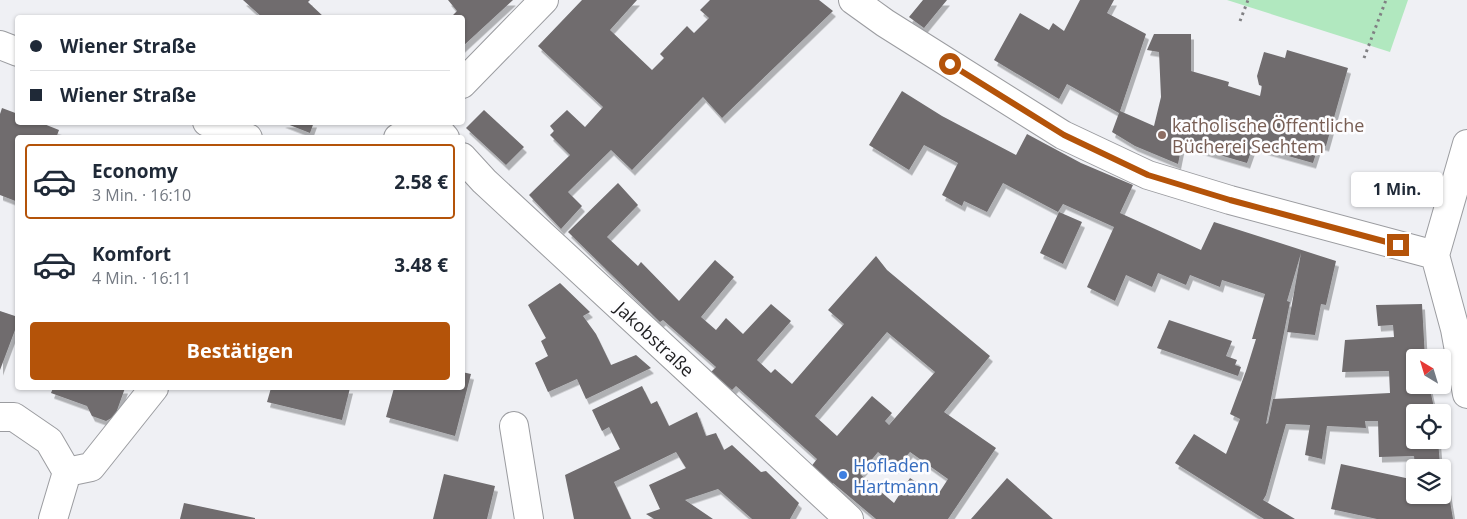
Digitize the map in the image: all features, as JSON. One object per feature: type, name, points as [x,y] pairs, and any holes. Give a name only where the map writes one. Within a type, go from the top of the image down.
[{"type":"street","points":[[465,81],[544,0]]},
{"type":"street","points":[[853,0],[885,23],[1064,135],[1148,175],[1230,200],[1435,255]]},
{"type":"street","points":[[0,46],[15,51]]},
{"type":"street","points":[[216,125],[240,135]]},
{"type":"street","points":[[403,135],[418,125]]},
{"type":"street","points":[[434,125],[442,135]]},
{"type":"street","points":[[1467,144],[1435,255],[1455,329],[1467,394]]},
{"type":"street","name":"Jakobstraße","points":[[465,160],[484,181],[849,519]]},
{"type":"street","points":[[67,472],[91,467],[152,390]]},
{"type":"street","points":[[0,417],[14,417],[49,441],[67,472],[53,519]]},
{"type":"street","points":[[514,426],[529,519]]},
{"type":"path","points":[[1240,21],[1248,0]]},
{"type":"path","points":[[1364,58],[1386,0]]},
{"type":"green space","points":[[1227,0],[1408,0],[1390,52]]},
{"type":"building","points":[[243,0],[310,0],[308,2],[322,15],[260,15]]},
{"type":"building","points":[[448,0],[513,0],[465,44],[465,15],[453,15],[457,11]]},
{"type":"building","points":[[582,0],[637,0],[610,30],[652,70],[664,58],[660,54],[687,26],[694,33],[709,18],[700,10],[710,0],[819,0],[833,11],[722,118],[703,97],[632,170],[611,150],[568,192],[582,206],[561,229],[529,195],[570,155],[550,135],[554,131],[550,126],[567,110],[585,127],[603,107],[538,46]]},
{"type":"building","points":[[923,0],[947,0],[924,28],[909,17]]},
{"type":"building","points":[[1080,0],[1114,0],[1107,13],[1146,34],[1120,111],[1154,126],[1161,97],[1159,52],[1147,50],[1154,34],[1191,34],[1191,71],[1229,82],[1228,86],[1260,96],[1262,86],[1259,85],[1257,76],[1264,52],[1285,58],[1287,50],[1348,68],[1326,146],[1319,144],[1313,163],[1253,146],[1247,163],[1182,144],[1178,164],[1135,146],[1112,132],[1119,113],[1067,84],[1059,99],[994,60],[1020,13],[1049,30],[1053,23],[1064,31]]},
{"type":"building","points":[[902,91],[942,116],[1016,155],[1027,134],[1081,163],[1133,185],[1120,213],[1201,250],[1214,222],[1336,261],[1326,305],[1321,304],[1315,335],[1287,332],[1301,253],[1287,301],[1290,302],[1266,424],[1268,423],[1273,399],[1390,393],[1389,371],[1342,372],[1345,340],[1394,337],[1393,325],[1378,326],[1376,305],[1422,304],[1424,349],[1406,349],[1406,394],[1431,394],[1433,404],[1406,404],[1406,449],[1439,449],[1440,459],[1414,459],[1414,456],[1379,457],[1378,421],[1365,421],[1366,428],[1327,426],[1322,459],[1305,455],[1310,425],[1286,424],[1263,500],[1295,519],[1264,519],[1175,463],[1194,434],[1226,454],[1240,419],[1230,414],[1256,339],[1252,339],[1265,294],[1222,280],[1220,287],[1190,275],[1186,285],[1158,273],[1152,287],[1126,275],[1115,301],[1087,287],[1114,227],[1063,204],[1058,212],[1003,183],[987,212],[964,201],[962,206],[942,195],[958,163],[924,145],[909,170],[869,145]]},
{"type":"building","points":[[2,108],[15,113],[15,125],[46,125],[59,130],[57,135],[15,135],[15,201],[0,195],[0,114]]},
{"type":"building","points":[[484,110],[524,147],[506,165],[466,128]]},
{"type":"building","points":[[290,125],[313,125],[310,133]]},
{"type":"building","points":[[618,183],[638,205],[607,237],[638,266],[641,262],[679,301],[715,260],[734,277],[701,317],[716,330],[726,318],[743,334],[771,304],[791,321],[757,360],[771,373],[775,369],[792,384],[844,324],[828,310],[876,256],[887,270],[990,356],[944,412],[996,448],[948,519],[876,519],[833,483],[831,486],[810,468],[817,459],[736,386],[732,390],[711,372],[716,367],[663,320],[660,322],[568,232]],"holes":[[[887,332],[935,372],[889,425],[885,421],[892,413],[872,396],[837,436],[815,416]],[[878,452],[896,468],[910,452],[948,479],[937,496],[910,478],[894,503],[860,474]]]},
{"type":"building","points":[[1059,212],[1082,222],[1063,264],[1040,253]]},
{"type":"building","points":[[560,283],[590,312],[583,316],[596,334],[611,365],[636,355],[651,368],[586,399],[577,379],[548,392],[535,363],[548,356],[541,341],[546,338],[528,305]]},
{"type":"building","points":[[0,311],[15,316],[15,330],[0,370]]},
{"type":"building","points":[[1169,320],[1232,341],[1226,356],[1237,360],[1235,365],[1241,367],[1238,376],[1157,348]]},
{"type":"building","points":[[465,373],[471,374],[455,436],[386,417],[393,390],[465,390]]},
{"type":"building","points":[[642,386],[651,404],[657,401],[669,426],[697,412],[706,436],[716,433],[724,450],[732,445],[761,472],[766,471],[799,503],[790,519],[752,519],[718,489],[685,500],[713,519],[654,519],[646,514],[660,509],[649,485],[686,468],[676,452],[614,482],[631,519],[574,519],[565,475],[620,449],[609,427],[602,431],[592,410]]},
{"type":"building","points":[[52,390],[124,390],[115,416],[106,421],[92,416],[87,406],[51,393]]},
{"type":"building","points":[[270,390],[350,390],[342,420],[267,402]]},
{"type":"building","points":[[1341,464],[1406,478],[1406,504],[1450,504],[1453,519],[1377,519],[1331,509]]},
{"type":"building","points":[[444,474],[495,486],[487,519],[433,519]]},
{"type":"building","points":[[1007,478],[1053,519],[971,519]]},
{"type":"building","points":[[184,503],[255,518],[255,519],[180,519]]},
{"type":"place","name":"katholische Öffentliche Bücherei Sechtem","points":[[1162,135]]},
{"type":"place","name":"Hofladen Hartmann","points":[[843,475]]},
{"type":"route","points":[[950,64],[1064,135],[1148,175],[1230,200],[1398,245]]}]
